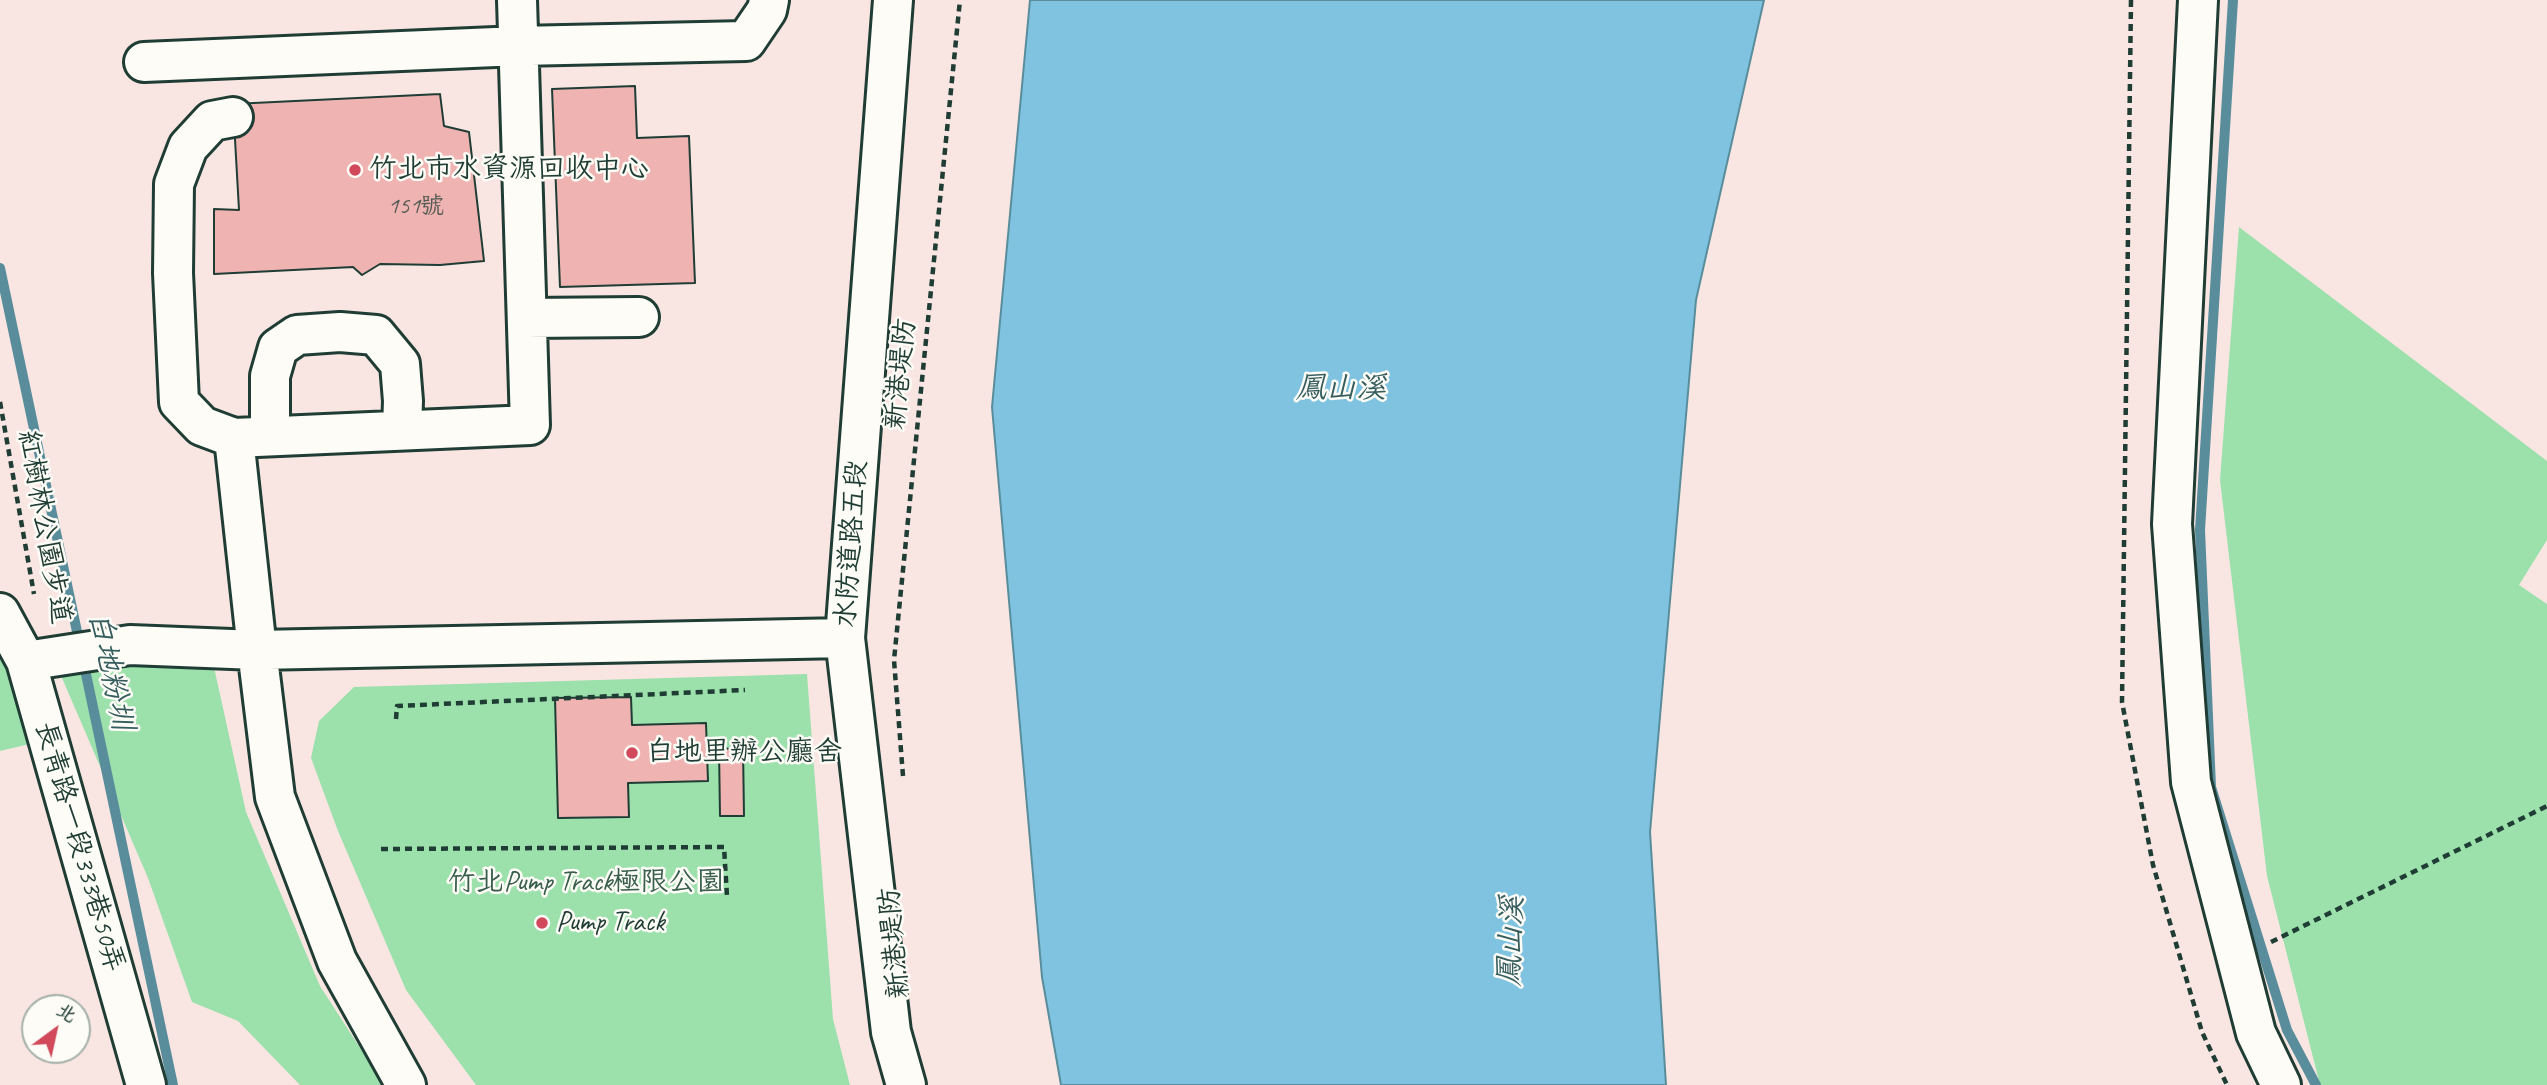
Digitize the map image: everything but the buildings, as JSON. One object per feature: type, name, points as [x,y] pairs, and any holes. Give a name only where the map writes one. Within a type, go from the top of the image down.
[{"type":"street","points":[[233,117],[212,121],[188,147],[174,184],[173,273],[179,402],[202,426],[252,437],[530,425],[517,0]]},
{"type":"street","points":[[144,62],[519,46],[746,41],[767,10],[769,0]]},
{"type":"street","name":"水防道路五段","points":[[893,0],[845,638],[891,1032],[906,1085]]},
{"type":"street","points":[[2199,0],[2172,524],[2191,782],[2256,1033],[2281,1085]]},
{"type":"street","points":[[527,318],[639,317]]},
{"type":"street","points":[[402,429],[400,364],[376,335],[340,332],[297,335],[278,348],[252,437],[257,649],[275,797],[337,961],[406,1085]]},
{"type":"street","name":"長青路一段333巷50弄","points":[[0,613],[36,660],[146,1085]]},
{"type":"street","points":[[36,660],[130,645],[257,649],[845,638]]},
{"type":"path","name":"新港堤防","points":[[904,785],[894,660],[960,0]]},
{"type":"path","name":"紅樹林公園步道","points":[[0,402],[36,660]]},
{"type":"path","points":[[396,719],[397,706],[745,690]]},
{"type":"path","points":[[2279,938],[2547,806]]},
{"type":"path","points":[[381,849],[724,847],[727,896]]},
{"type":"green space","points":[[2239,227],[2547,461],[2547,540],[2519,585],[2547,604],[2547,1085],[2320,1085],[2267,876],[2220,480]]},
{"type":"green space","points":[[0,638],[38,742],[0,751]]},
{"type":"green space","points":[[208,640],[246,812],[320,986],[384,1085],[300,1085],[238,1021],[192,1002],[148,878],[56,664]]},
{"type":"green space","name":"竹北Pump Track極限公園","points":[[807,674],[833,1019],[850,1085],[476,1085],[406,990],[338,831],[311,758],[319,721],[354,687]]},
{"type":"water","name":"鳳山溪","points":[[1030,0],[1764,0],[1696,300],[1650,832],[1666,1085],[1061,1085],[1042,977],[992,407]]},
{"type":"waterway","points":[[2233,0],[2200,530],[2211,787],[2287,1030],[2316,1085]]},
{"type":"waterway","name":"白地粉圳","points":[[0,268],[173,1085]]},
{"type":"place","name":"竹北市水資源回收中心","points":[[355,170]]},
{"type":"place","name":"白地里辦公廳舍","points":[[632,753]]},
{"type":"place","name":"Pump Track","points":[[542,923]]}]
